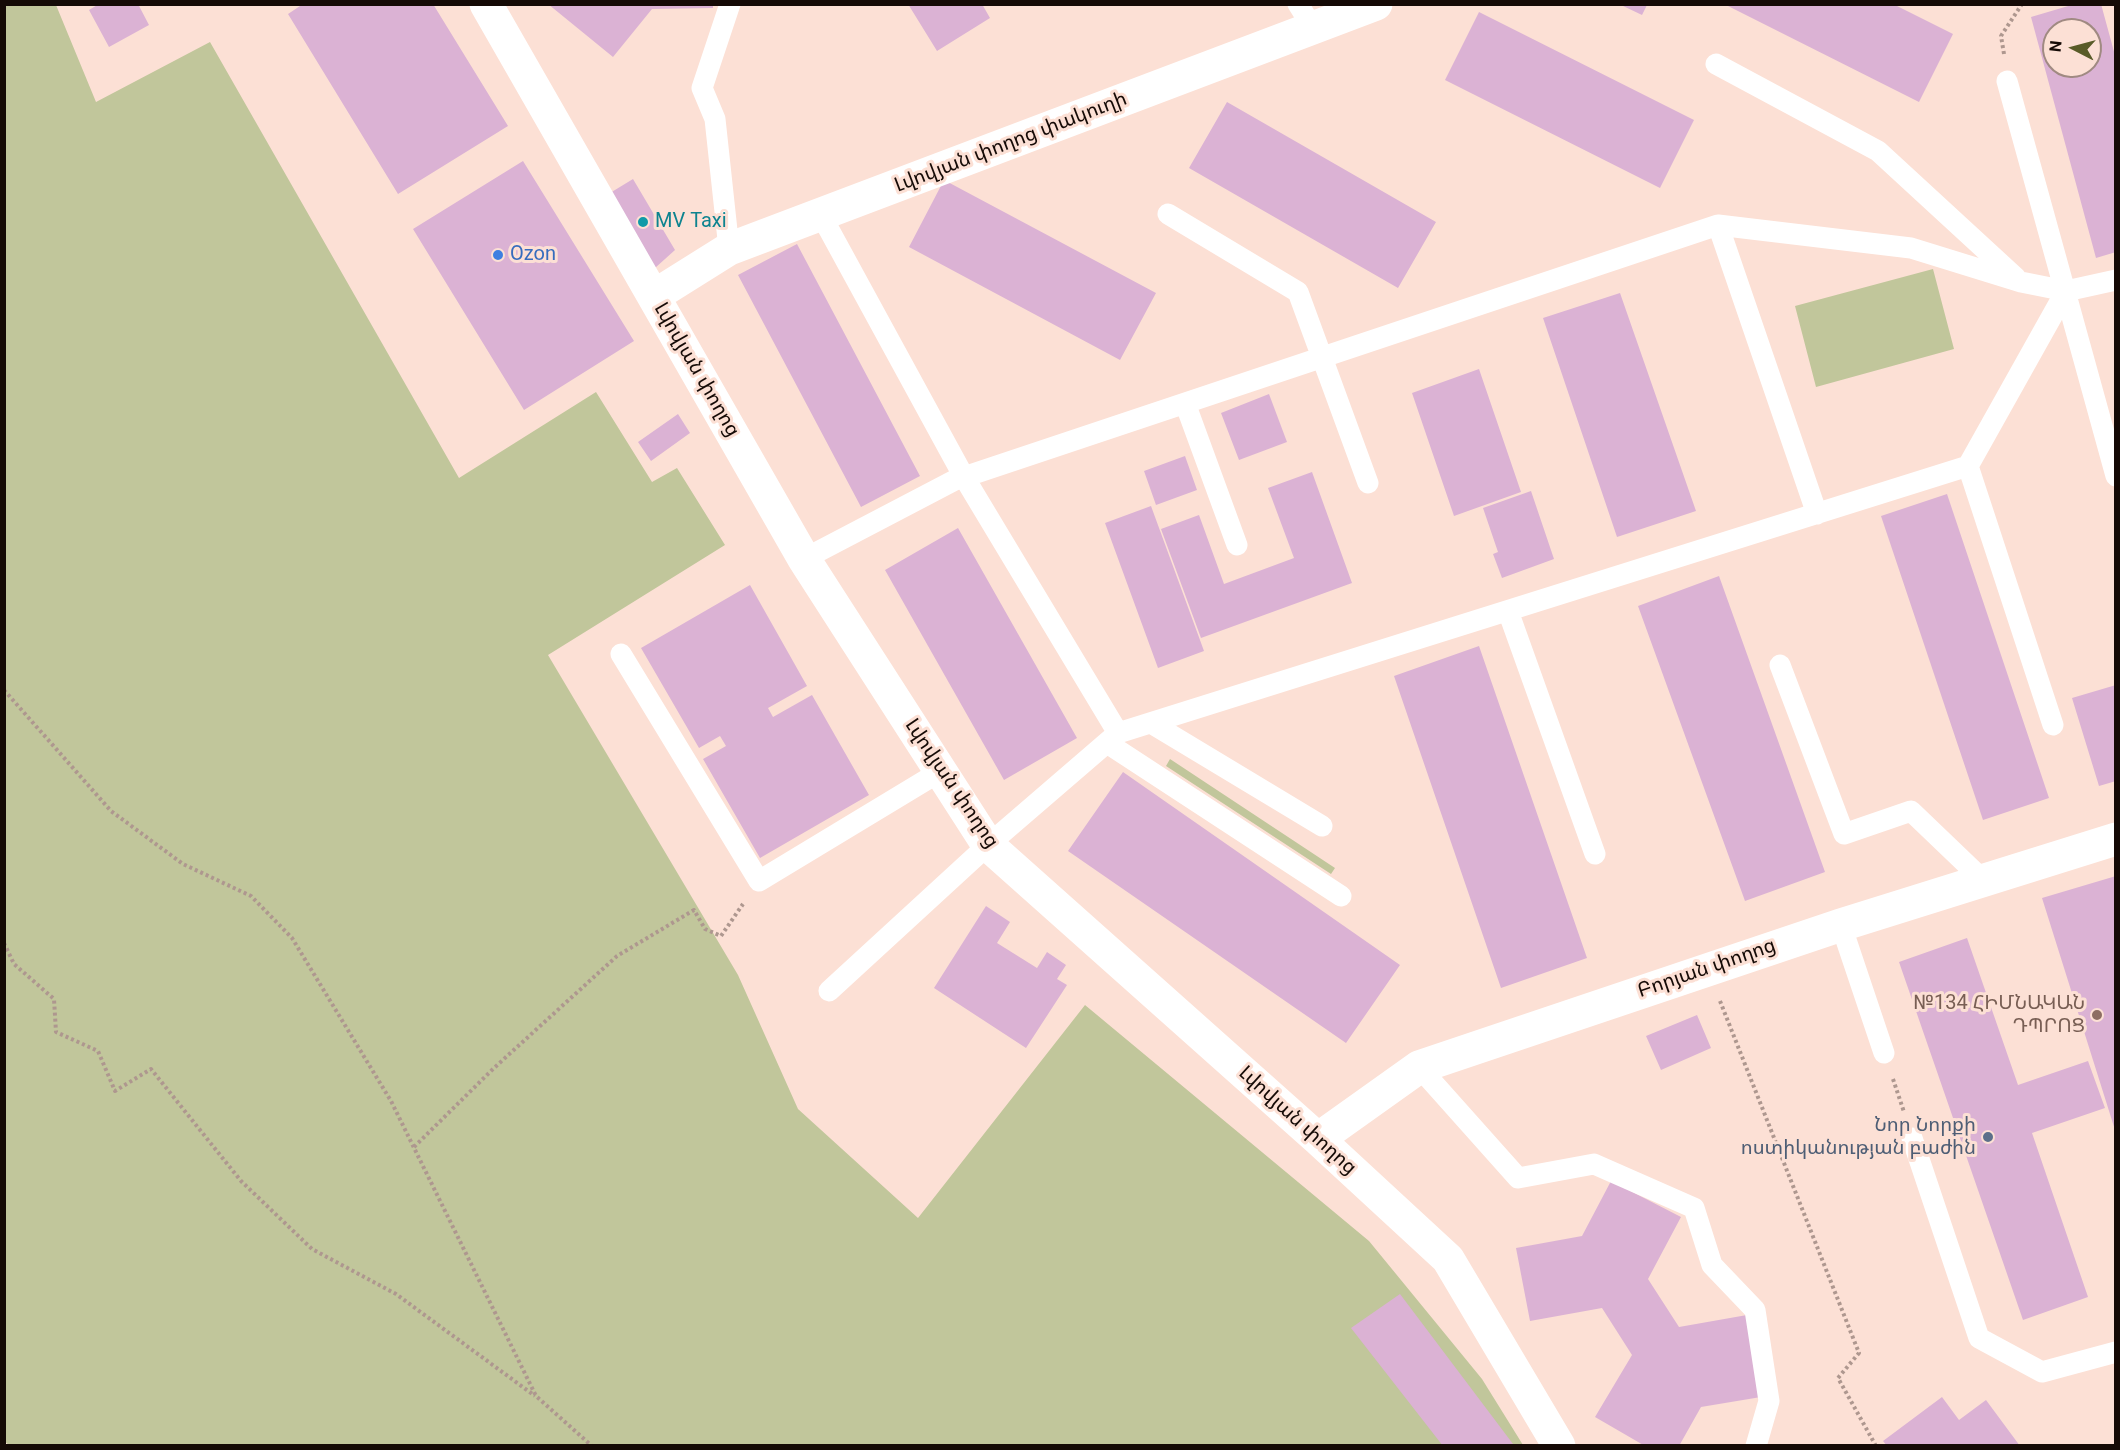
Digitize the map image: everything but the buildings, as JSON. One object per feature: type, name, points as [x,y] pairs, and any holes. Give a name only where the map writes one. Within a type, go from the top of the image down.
[{"type":"street","name":"Լվովյան փողոց","points":[[486,4],[804,559],[988,845],[1318,1139],[1448,1259],[1560,1446]]},
{"type":"street","name":"Լվովյան փողոց փակուղի","points":[[654,296],[729,249],[821,215],[1305,16],[1376,4]]},
{"type":"street","name":"Բորյան փողոց","points":[[1318,1139],[1419,1067],[1841,925],[2115,839]]},
{"type":"lane","points":[[729,249],[715,119],[702,88],[730,4]]},
{"type":"lane","points":[[1716,64],[1878,151],[2021,282]]},
{"type":"lane","points":[[2007,81],[2115,476]]},
{"type":"lane","points":[[1168,214],[1298,292],[1368,483]]},
{"type":"lane","points":[[821,215],[964,477],[1113,738],[1341,896]]},
{"type":"lane","points":[[1718,225],[1817,514]]},
{"type":"lane","points":[[804,559],[964,477],[1718,225],[1911,248],[2021,282],[2066,291],[2115,280]]},
{"type":"lane","points":[[829,991],[988,845],[1113,738],[1151,723],[1968,466],[2066,291]]},
{"type":"lane","points":[[1185,403],[1237,545]]},
{"type":"lane","points":[[1968,466],[2053,725]]},
{"type":"lane","points":[[1508,611],[1595,854]]},
{"type":"lane","points":[[621,654],[759,881],[941,771]]},
{"type":"lane","points":[[1780,665],[1844,834],[1911,811],[1983,880]]},
{"type":"lane","points":[[1151,723],[1322,826]]},
{"type":"lane","points":[[1841,925],[1884,1053]]},
{"type":"lane","points":[[1419,1067],[1518,1178],[1594,1164],[1694,1208],[1712,1265],[1755,1310],[1769,1401],[1756,1446]]},
{"type":"lane","points":[[1912,1138],[1979,1338],[2042,1372],[2115,1352]]},
{"type":"path","points":[[2007,81],[2001,36],[2022,4]]},
{"type":"path","points":[[4,690],[111,811],[183,864],[251,896],[292,938],[391,1101],[536,1396]]},
{"type":"path","points":[[414,1147],[494,1068],[617,956],[694,910],[705,928],[721,936],[759,881]]},
{"type":"path","points":[[4,943],[14,964],[54,999],[56,1032],[98,1051],[115,1091],[152,1069],[241,1181],[312,1249],[396,1294],[536,1396],[592,1446]]},
{"type":"path","points":[[1707,969],[1859,1353],[1838,1378],[1876,1446]]},
{"type":"path","points":[[1884,1053],[1912,1138]]},
{"type":"green space","points":[[4,5],[56,5],[96,102],[210,42],[459,478],[596,392],[652,482],[677,468],[725,545],[548,655],[738,975],[798,1109],[918,1218],[1085,1005],[1369,1241],[1482,1379],[1523,1445],[9,1445],[4,1441]]},
{"type":"green space","points":[[1933,269],[1954,349],[1816,387],[1795,306]]},
{"type":"green space","points":[[1170,759],[1335,868],[1331,874],[1166,766]]},
{"type":"place","name":"MV Taxi","points":[[643,222]]},
{"type":"place","name":"Ozon","points":[[498,255]]},
{"type":"place","name":"№134 ՀԻՄՆԱԿԱՆ ԴՊՐՈՑ","points":[[2097,1015]]},
{"type":"place","name":"Նոր Նորքի ոստիկանության բաժին","points":[[1988,1137]]}]
